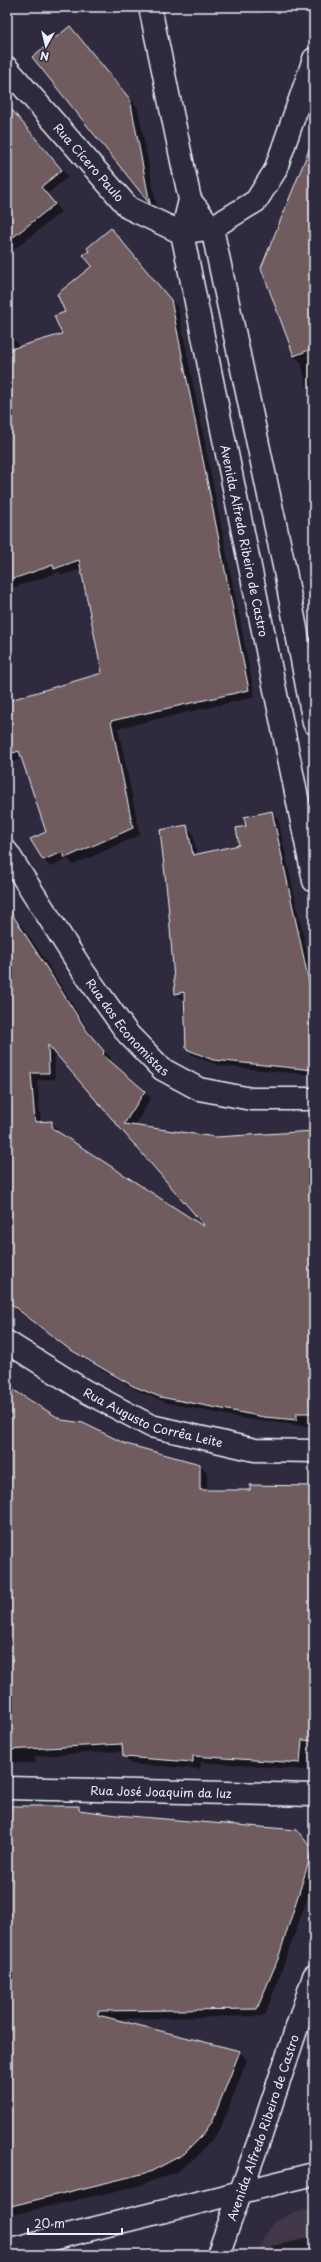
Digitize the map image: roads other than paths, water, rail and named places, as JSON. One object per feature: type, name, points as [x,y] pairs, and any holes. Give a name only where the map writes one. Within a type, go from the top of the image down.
[{"type":"street","name":"Avenida Alfredo Ribeiro de Castro","points":[[150,7],[190,200],[182,233],[314,882]]},
{"type":"street","points":[[182,233],[212,228],[256,201],[275,171],[314,59]]},
{"type":"street","name":"Rua Cícero Paulo","points":[[7,68],[129,208],[182,233]]},
{"type":"street","name":"Avenida Alfredo Ribeiro de Castro","points":[[190,200],[212,228],[284,566],[314,723]]},
{"type":"street","name":"Rua dos Economistas","points":[[7,852],[83,971],[123,1028],[162,1069],[199,1089],[251,1098],[314,1099]]},
{"type":"street","name":"Rua Augusto Corrêa Leite","points":[[7,1342],[85,1391],[151,1426],[255,1450],[314,1451]]},
{"type":"street","name":"Rua José Joaquim da luz","points":[[7,1788],[314,1795]]},
{"type":"street","name":"Avenida Alfredo Ribeiro de Castro","points":[[218,2255],[314,1976]]},
{"type":"street","points":[[7,2250],[240,2194],[314,2174]]}]
